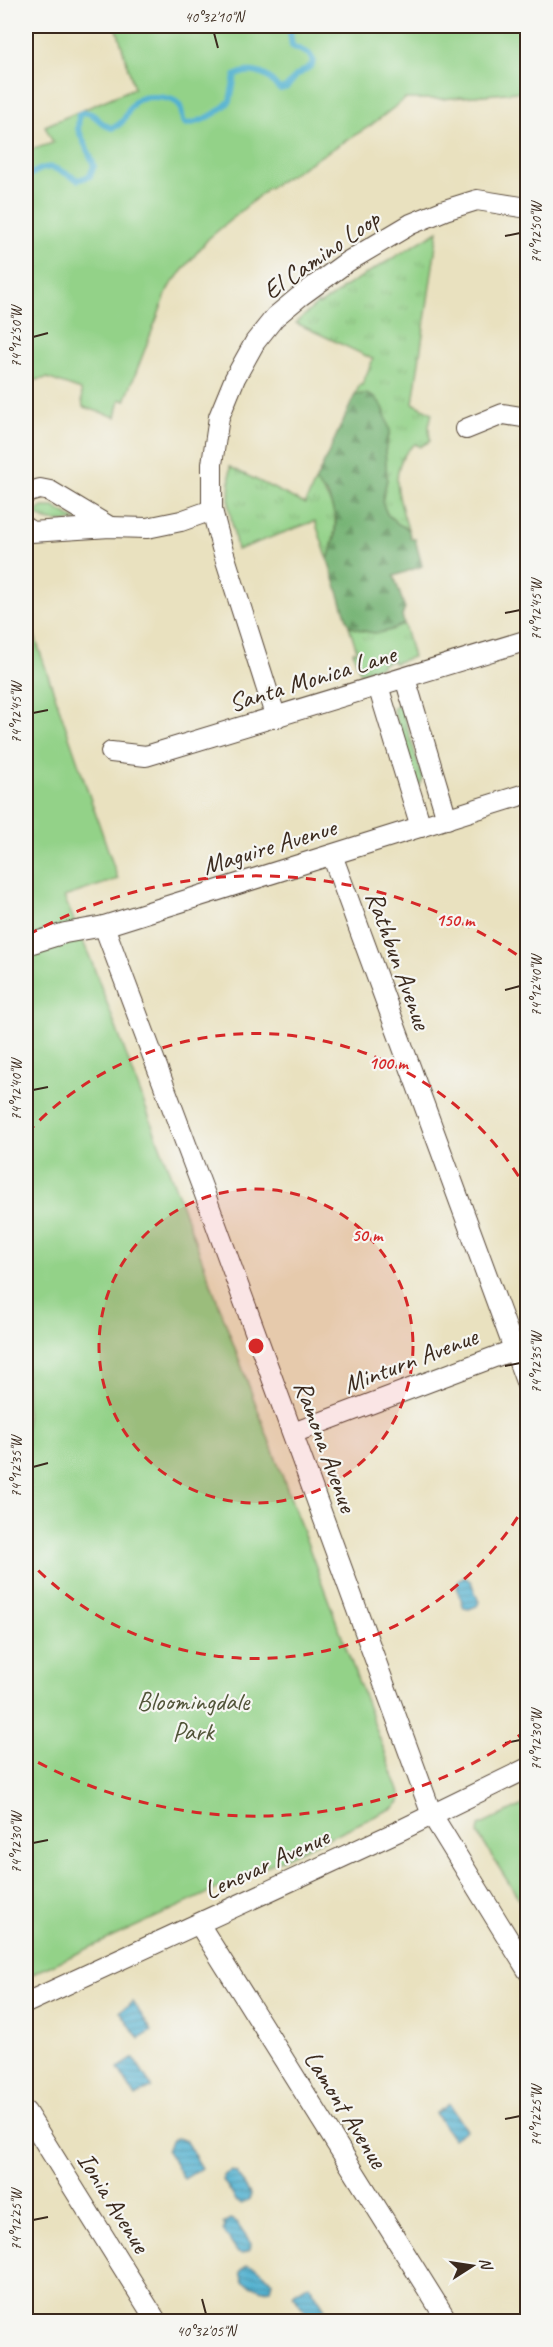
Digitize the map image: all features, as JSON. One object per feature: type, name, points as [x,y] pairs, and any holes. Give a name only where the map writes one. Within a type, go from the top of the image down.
[{"type":"street","name":"El Camino Loop","points":[[276,718],[212,510],[212,464],[219,417],[235,378],[255,342],[275,317],[347,262],[420,221],[477,200],[528,208]]},
{"type":"street","points":[[466,429],[503,414],[528,418]]},
{"type":"street","points":[[26,492],[40,489],[50,491],[110,527]]},
{"type":"street","points":[[26,528],[31,531],[110,527],[147,528],[181,521],[212,510]]},
{"type":"street","name":"Santa Monica Lane","points":[[111,752],[146,756],[528,640]]},
{"type":"street","points":[[405,678],[447,819]]},
{"type":"street","points":[[378,686],[422,827]]},
{"type":"street","name":"Maguire Avenue","points":[[26,945],[65,933],[104,926],[528,793]]},
{"type":"street","name":"Rathbun Avenue","points":[[332,855],[528,1387]]},
{"type":"street","name":"Ramona Avenue","points":[[104,926],[293,1433],[432,1815],[528,1971]]},
{"type":"street","name":"Minturn Avenue","points":[[293,1433],[513,1350]]},
{"type":"street","name":"Lenevar Avenue","points":[[26,2003],[432,1815],[528,1768]]},
{"type":"street","name":"Lamont Avenue","points":[[199,1924],[448,2322]]},
{"type":"street","name":"Ionia Avenue","points":[[26,2112],[157,2322]]},
{"type":"green space","points":[[116,26],[527,26],[527,91],[442,99],[405,99],[370,126],[267,189],[208,239],[169,287],[125,401],[120,399],[116,417],[83,407],[81,390],[47,378],[26,382],[26,151],[53,143],[45,126],[134,88]]},
{"type":"green space","points":[[438,231],[413,403],[432,413],[429,426],[430,441],[420,447],[415,444],[406,453],[400,462],[398,473],[397,484],[401,507],[408,529],[387,514],[382,502],[387,479],[385,451],[390,431],[366,394],[355,395],[373,359],[296,323],[318,303],[319,305],[341,289]]},
{"type":"green space","points":[[366,394],[376,398],[383,407],[390,431],[385,451],[387,479],[382,502],[387,514],[408,529],[411,539],[415,539],[422,566],[394,576],[405,609],[402,615],[404,624],[389,631],[377,633],[349,626],[328,560],[335,537],[336,519],[328,495],[315,482],[355,395]]},
{"type":"green space","points":[[230,467],[305,504],[315,482],[329,501],[335,519],[334,538],[328,560],[315,521],[237,550],[229,507]]},
{"type":"green space","points":[[42,507],[54,507],[77,521],[44,519],[36,512]]},
{"type":"green space","name":"Bloomingdale Park","points":[[26,611],[118,879],[64,897],[91,960],[401,1796],[400,1802],[395,1807],[26,1977]]},
{"type":"green space","points":[[404,624],[413,657],[394,663],[393,660],[360,673],[353,652],[357,651],[349,626],[377,633],[389,631]]},
{"type":"green space","points":[[398,705],[401,707],[423,779],[420,785],[416,784],[393,709]]},
{"type":"green space","points":[[527,1803],[527,1912],[478,1834],[479,1826]]},
{"type":"water","points":[[465,1577],[471,1582],[479,1602],[477,1606],[469,1609],[464,1608],[457,1587],[459,1580]]},
{"type":"water","points":[[133,2002],[152,2031],[139,2039],[120,2011]]},
{"type":"water","points":[[134,2058],[152,2087],[136,2097],[118,2068]]},
{"type":"water","points":[[449,2104],[466,2130],[453,2139],[435,2113]]},
{"type":"water","points":[[177,2138],[185,2140],[202,2168],[184,2179],[167,2151],[171,2141]]},
{"type":"water","points":[[231,2171],[236,2172],[250,2194],[249,2199],[242,2204],[237,2202],[223,2180],[224,2175]]},
{"type":"water","points":[[230,2219],[236,2222],[251,2244],[250,2250],[243,2254],[238,2253],[223,2231],[225,2226],[223,2223]]},
{"type":"water","points":[[247,2265],[267,2276],[272,2282],[270,2289],[263,2290],[243,2282],[240,2272]]},
{"type":"water","points":[[309,2284],[328,2314],[316,2321],[311,2321],[293,2294]]},
{"type":"waterway","points":[[26,178],[46,168],[58,169],[78,180],[90,176],[94,166],[78,129],[79,114],[89,113],[112,128],[120,124],[134,102],[150,97],[165,98],[179,105],[186,124],[210,116],[230,101],[235,76],[239,74],[256,72],[269,78],[280,89],[287,87],[296,76],[312,65],[313,60],[309,54],[292,46],[290,32],[293,26]]}]
